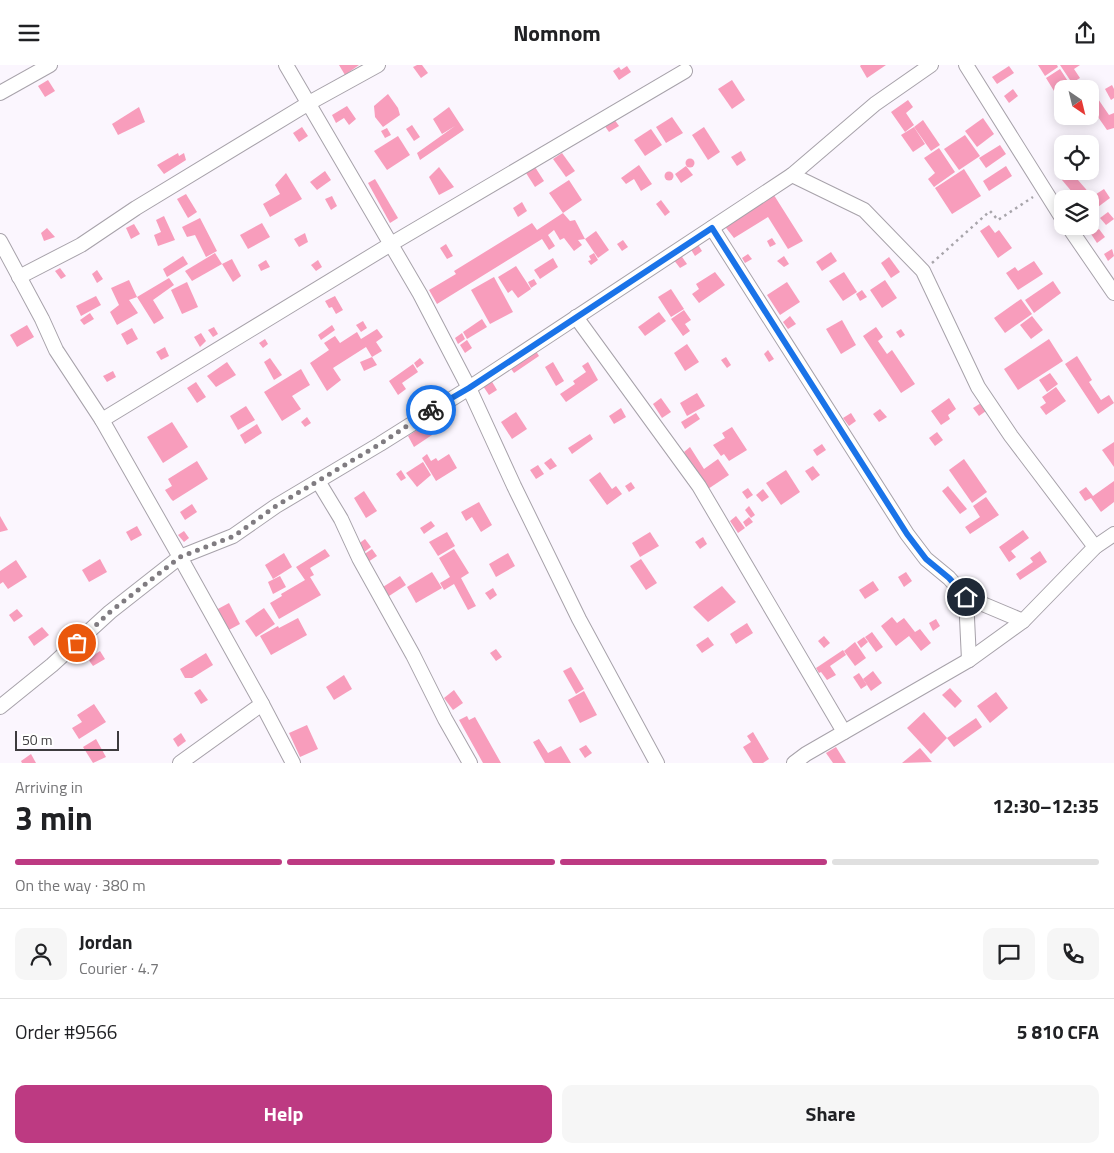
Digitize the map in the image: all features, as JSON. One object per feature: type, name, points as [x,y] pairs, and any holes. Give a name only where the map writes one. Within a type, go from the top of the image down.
[{"type":"street","points":[[0,93],[50,65]]},
{"type":"street","points":[[286,65],[391,244],[469,388],[514,487],[571,603],[657,763]]},
{"type":"street","points":[[19,277],[81,245],[136,208],[309,103],[378,65]]},
{"type":"street","points":[[0,707],[52,665],[110,612],[180,557],[234,536],[276,506],[469,388],[792,175],[875,104],[931,65]]},
{"type":"street","points":[[966,65],[1054,205]]},
{"type":"street","points":[[102,420],[391,244],[686,71]]},
{"type":"street","points":[[792,175],[864,210],[922,271],[978,387],[1011,436],[1095,547]]},
{"type":"street","points":[[712,228],[907,534],[926,559],[949,578],[966,597],[1022,621]]},
{"type":"street","points":[[1074,235],[1114,293]]},
{"type":"street","points":[[0,241],[56,350],[102,420],[262,704],[293,763]]},
{"type":"street","points":[[576,317],[699,486],[844,732]]},
{"type":"street","points":[[318,481],[341,519],[358,558],[413,655],[444,719],[470,763]]},
{"type":"street","points":[[794,763],[806,754],[969,660],[1022,621],[1095,547],[1114,534]]},
{"type":"street","points":[[966,597],[969,660]]},
{"type":"street","points":[[180,763],[262,704]]},
{"type":"path","points":[[922,271],[990,211],[998,220],[1045,190]]},
{"type":"building","points":[[339,65],[359,65],[345,75]]},
{"type":"building","points":[[422,65],[428,73],[421,78],[413,67]]},
{"type":"building","points":[[861,65],[886,65],[867,78]]},
{"type":"building","points":[[1038,65],[1057,65],[1058,67],[1045,76]]},
{"type":"building","points":[[1060,65],[1080,65],[1074,69],[1080,78],[1070,80]]},
{"type":"building","points":[[627,66],[631,72],[619,80],[613,71],[619,67],[621,70]]},
{"type":"building","points":[[1009,66],[1014,73],[997,84],[992,77]]},
{"type":"building","points":[[1060,69],[1067,80],[1054,80],[1054,91],[1046,78]]},
{"type":"building","points":[[48,80],[55,91],[45,97],[38,86]]},
{"type":"building","points":[[732,80],[745,100],[732,109],[718,89]]},
{"type":"building","points":[[1112,85],[1114,98],[1111,100],[1105,89]]},
{"type":"building","points":[[1013,89],[1018,96],[1009,103],[1004,96]]},
{"type":"building","points":[[388,94],[398,108],[400,115],[383,127],[375,117],[374,106]]},
{"type":"building","points":[[908,100],[913,107],[906,113],[914,125],[905,132],[891,112]]},
{"type":"building","points":[[1099,100],[1109,115],[1114,113],[1114,128],[1107,130],[1099,118]]},
{"type":"building","points":[[347,106],[356,119],[349,125],[344,118],[336,123],[332,115]]},
{"type":"building","points":[[139,107],[145,122],[118,135],[112,124]]},
{"type":"building","points":[[449,107],[464,130],[420,160],[417,153],[455,126],[442,134],[433,119]]},
{"type":"building","points":[[672,117],[683,133],[666,143],[656,127]]},
{"type":"building","points":[[983,118],[994,134],[977,147],[965,131]]},
{"type":"building","points":[[614,119],[619,126],[609,132],[604,125]]},
{"type":"building","points":[[923,120],[940,145],[931,151],[914,127]]},
{"type":"building","points":[[412,125],[420,137],[414,141],[406,129]]},
{"type":"building","points":[[302,127],[308,136],[299,142],[293,133]]},
{"type":"building","points":[[704,127],[720,152],[708,160],[692,135]]},
{"type":"building","points":[[914,127],[925,144],[913,152],[901,135]]},
{"type":"building","points":[[387,128],[391,135],[385,138],[381,131]]},
{"type":"building","points":[[651,129],[662,145],[645,156],[634,140]]},
{"type":"building","points":[[965,135],[980,156],[959,170],[944,149]]},
{"type":"building","points":[[398,136],[410,155],[387,170],[374,151]]},
{"type":"building","points":[[1000,145],[1006,154],[986,168],[979,158]]},
{"type":"building","points":[[939,148],[955,172],[934,187],[928,179],[935,173],[924,158]]},
{"type":"building","points":[[741,151],[746,160],[737,166],[731,157]]},
{"type":"building","points":[[178,153],[179,156],[184,153],[186,160],[164,174],[157,165]]},
{"type":"building","points":[[562,153],[575,171],[566,177],[553,159]]},
{"type":"building","points":[[690,159],[694,163],[690,167],[686,163]]},
{"type":"building","points":[[639,165],[652,184],[641,191],[634,179],[626,184],[621,178]]},
{"type":"building","points":[[686,166],[693,175],[681,183],[675,174]]},
{"type":"building","points":[[1006,166],[1012,176],[989,191],[983,181]]},
{"type":"building","points":[[439,167],[454,187],[439,195],[429,177]]},
{"type":"building","points":[[535,167],[544,181],[535,187],[526,173]]},
{"type":"building","points":[[964,169],[981,196],[952,214],[935,188]]},
{"type":"building","points":[[325,171],[331,180],[317,190],[310,182]]},
{"type":"building","points":[[669,171],[674,176],[669,181],[664,176]]},
{"type":"building","points":[[286,173],[302,199],[270,217],[263,204],[280,194],[275,185]]},
{"type":"building","points":[[375,179],[398,218],[390,223],[368,183]]},
{"type":"building","points":[[569,180],[582,200],[563,213],[549,193]]},
{"type":"building","points":[[1062,180],[1078,180],[1087,190],[1070,190]]},
{"type":"building","points":[[1104,189],[1110,198],[1099,206],[1099,192]]},
{"type":"building","points":[[772,192],[803,241],[788,249],[768,217],[734,238],[723,224]]},
{"type":"building","points":[[186,194],[197,212],[188,218],[177,199]]},
{"type":"building","points":[[332,196],[337,206],[331,210],[325,199]]},
{"type":"building","points":[[661,200],[670,212],[665,216],[656,204]]},
{"type":"building","points":[[522,202],[527,211],[518,217],[513,208]]},
{"type":"building","points":[[1108,212],[1114,219],[1106,225],[1100,218]]},
{"type":"building","points":[[563,213],[570,221],[575,220],[585,239],[578,240],[582,245],[574,251],[564,238],[560,240],[554,230],[548,235],[555,246],[549,250],[542,239],[437,304],[429,290],[456,274],[454,271],[532,223],[537,230]]},
{"type":"building","points":[[164,216],[175,240],[158,246],[154,235],[161,232],[156,220]]},
{"type":"building","points":[[200,218],[217,251],[206,257],[195,235],[187,237],[182,227]]},
{"type":"building","points":[[262,223],[270,237],[248,249],[240,235]]},
{"type":"building","points":[[134,224],[140,234],[131,239],[126,228]]},
{"type":"building","points":[[989,225],[995,233],[999,230],[1012,248],[998,258],[980,231]]},
{"type":"building","points":[[47,228],[55,237],[44,241],[41,233]]},
{"type":"building","points":[[1099,229],[1105,237],[1097,243],[1092,235],[1099,235]]},
{"type":"building","points":[[596,231],[609,250],[598,258],[585,239]]},
{"type":"building","points":[[305,233],[308,242],[299,247],[294,239]]},
{"type":"building","points":[[772,238],[776,244],[770,247],[767,241]]},
{"type":"building","points":[[623,240],[628,247],[622,251],[617,244]]},
{"type":"building","points":[[697,243],[702,251],[695,256],[690,248]]},
{"type":"building","points":[[446,244],[453,256],[447,259],[440,248]]},
{"type":"building","points":[[1112,249],[1114,256],[1108,261],[1104,254]]},
{"type":"building","points":[[831,252],[837,261],[822,271],[816,262]]},
{"type":"building","points":[[215,253],[222,264],[192,281],[185,271]]},
{"type":"building","points":[[594,253],[598,260],[591,265],[588,261],[591,260],[589,256]]},
{"type":"building","points":[[680,254],[687,264],[680,268],[673,259]]},
{"type":"building","points":[[748,254],[752,259],[745,263],[742,258]]},
{"type":"building","points":[[183,256],[188,264],[167,277],[163,269]]},
{"type":"building","points":[[784,256],[789,264],[784,267],[777,261]]},
{"type":"building","points":[[889,257],[900,272],[891,278],[881,263]]},
{"type":"building","points":[[553,258],[558,267],[540,279],[534,270]]},
{"type":"building","points":[[232,259],[241,276],[233,282],[222,264]]},
{"type":"building","points":[[266,260],[270,267],[261,271],[258,265]]},
{"type":"building","points":[[318,260],[322,267],[316,271],[311,265]]},
{"type":"building","points":[[1034,261],[1043,274],[1018,290],[1006,273],[1015,267],[1018,271]]},
{"type":"building","points":[[516,266],[531,289],[518,298],[512,290],[508,293],[498,277]]},
{"type":"building","points":[[60,268],[66,276],[61,279],[55,271]]},
{"type":"building","points":[[97,270],[103,279],[97,283],[92,274]]},
{"type":"building","points":[[715,272],[725,285],[699,303],[692,294],[699,289],[696,284]]},
{"type":"building","points":[[844,272],[857,292],[843,301],[829,281]]},
{"type":"building","points":[[494,277],[513,312],[490,324],[471,290]]},
{"type":"building","points":[[169,278],[174,285],[153,300],[164,318],[154,324],[137,297]]},
{"type":"building","points":[[534,279],[537,284],[531,288],[528,282]]},
{"type":"building","points":[[129,280],[137,297],[129,300],[138,313],[117,325],[110,312],[119,305],[111,288]]},
{"type":"building","points":[[885,280],[897,298],[882,308],[870,290]]},
{"type":"building","points":[[1053,281],[1061,293],[1034,313],[1025,300]]},
{"type":"building","points":[[187,282],[198,307],[182,314],[171,290]]},
{"type":"building","points":[[787,282],[800,302],[780,315],[767,295]]},
{"type":"building","points":[[671,289],[684,309],[671,317],[658,297]]},
{"type":"building","points":[[862,290],[867,297],[860,301],[856,294]]},
{"type":"building","points":[[96,296],[101,305],[81,316],[76,306]]},
{"type":"building","points":[[335,296],[343,310],[336,314],[325,301]]},
{"type":"building","points":[[1021,299],[1032,314],[1005,333],[994,318]]},
{"type":"building","points":[[684,310],[691,320],[685,324],[690,331],[683,336],[671,319]]},
{"type":"building","points":[[659,312],[666,321],[645,336],[638,327]]},
{"type":"building","points":[[90,313],[94,319],[84,325],[80,320]]},
{"type":"building","points":[[790,316],[796,324],[788,329],[783,322]]},
{"type":"building","points":[[1032,316],[1043,330],[1031,339],[1020,325]]},
{"type":"building","points":[[482,319],[487,327],[467,339],[463,332]]},
{"type":"building","points":[[842,320],[856,345],[841,354],[826,329]]},
{"type":"building","points":[[363,321],[367,328],[361,332],[356,325]]},
{"type":"building","points":[[27,325],[34,337],[17,347],[10,335]]},
{"type":"building","points":[[332,325],[335,330],[321,340],[318,335]]},
{"type":"building","points":[[214,327],[218,334],[213,337],[208,330]]},
{"type":"building","points":[[876,327],[883,337],[878,341],[887,354],[892,350],[915,384],[901,393],[863,336]]},
{"type":"building","points":[[132,328],[138,339],[127,345],[121,334]]},
{"type":"building","points":[[377,329],[383,337],[376,342],[382,351],[372,357],[366,347],[333,368],[341,380],[327,391],[310,363],[329,350],[324,343],[335,336],[340,343],[357,332],[361,339]]},
{"type":"building","points":[[901,329],[905,335],[900,338],[896,332]]},
{"type":"building","points":[[201,333],[206,341],[200,347],[194,337]]},
{"type":"building","points":[[462,333],[465,339],[458,344],[455,338]]},
{"type":"building","points":[[265,339],[268,344],[263,348],[259,343]]},
{"type":"building","points":[[1049,339],[1063,361],[1018,390],[1004,369]]},
{"type":"building","points":[[467,340],[472,348],[465,353],[460,345]]},
{"type":"building","points":[[687,344],[699,362],[685,371],[674,353]]},
{"type":"building","points":[[165,347],[169,356],[161,360],[156,352]]},
{"type":"building","points":[[534,348],[539,356],[514,373],[509,366]]},
{"type":"building","points":[[768,350],[774,359],[769,362],[764,354]]},
{"type":"building","points":[[1077,356],[1092,380],[1089,382],[1101,400],[1109,395],[1114,403],[1098,414],[1065,364]]},
{"type":"building","points":[[372,357],[377,365],[364,371],[360,362]]},
{"type":"building","points":[[726,357],[731,365],[727,368],[721,360]]},
{"type":"building","points":[[270,358],[282,375],[274,380],[264,362]]},
{"type":"building","points":[[420,358],[424,363],[417,368],[414,363]]},
{"type":"building","points":[[227,362],[236,375],[216,387],[207,376]]},
{"type":"building","points":[[553,362],[564,381],[556,386],[545,367]]},
{"type":"building","points":[[588,362],[598,380],[566,402],[560,394],[575,384],[573,381],[586,372],[582,366]]},
{"type":"building","points":[[413,364],[418,372],[402,383],[406,389],[398,395],[389,381]]},
{"type":"building","points":[[301,369],[310,385],[292,396],[301,409],[282,421],[264,392]]},
{"type":"building","points":[[113,371],[116,377],[107,382],[103,376]]},
{"type":"building","points":[[1050,373],[1058,384],[1047,392],[1039,380]]},
{"type":"building","points":[[491,380],[497,390],[489,395],[483,386]]},
{"type":"building","points":[[196,382],[206,397],[197,403],[187,388]]},
{"type":"building","points":[[1056,387],[1066,401],[1046,415],[1040,407],[1046,403],[1042,397]]},
{"type":"building","points":[[697,393],[705,406],[687,416],[680,403]]},
{"type":"building","points":[[661,398],[671,412],[662,418],[653,404]]},
{"type":"building","points":[[949,398],[956,409],[948,415],[950,419],[941,425],[931,411]]},
{"type":"building","points":[[981,403],[986,411],[979,416],[973,408]]},
{"type":"building","points":[[246,406],[255,420],[238,430],[230,416]]},
{"type":"building","points":[[621,408],[626,417],[614,424],[609,416]]},
{"type":"building","points":[[880,409],[887,417],[879,422],[873,414]]},
{"type":"building","points":[[516,412],[527,429],[512,439],[501,422]]},
{"type":"building","points":[[696,413],[700,419],[685,429],[681,422]]},
{"type":"building","points":[[851,413],[856,421],[849,426],[843,418]]},
{"type":"building","points":[[442,415],[448,424],[440,430],[433,421]]},
{"type":"building","points":[[307,417],[311,423],[305,427],[301,422]]},
{"type":"building","points":[[172,422],[188,447],[163,463],[147,437]]},
{"type":"building","points":[[257,424],[262,433],[245,444],[240,435]]},
{"type":"building","points":[[425,425],[432,435],[414,447],[408,436]]},
{"type":"building","points":[[732,427],[747,450],[729,461],[724,454],[721,456],[713,445],[725,438],[722,433]]},
{"type":"building","points":[[937,432],[943,440],[935,446],[929,438]]},
{"type":"building","points":[[590,434],[593,439],[572,454],[568,448]]},
{"type":"building","points":[[1114,442],[1114,467],[1102,450]]},
{"type":"building","points":[[822,444],[826,450],[817,456],[813,450]]},
{"type":"building","points":[[690,447],[704,469],[718,459],[729,475],[708,489],[684,452]]},
{"type":"building","points":[[427,454],[431,461],[436,458],[438,461],[449,454],[457,468],[436,481],[422,458]]},
{"type":"building","points":[[551,458],[557,466],[550,470],[544,463]]},
{"type":"building","points":[[964,459],[987,492],[972,503],[949,470]]},
{"type":"building","points":[[197,461],[208,479],[173,501],[165,490],[172,486],[168,479]]},
{"type":"building","points":[[423,462],[431,475],[417,487],[406,473]]},
{"type":"building","points":[[538,465],[544,474],[536,479],[530,470]]},
{"type":"building","points":[[813,466],[820,475],[812,481],[805,471]]},
{"type":"building","points":[[401,470],[406,478],[401,481],[396,474]]},
{"type":"building","points":[[786,470],[800,492],[781,505],[766,483]]},
{"type":"building","points":[[600,472],[612,489],[616,486],[622,494],[607,505],[589,480]]},
{"type":"building","points":[[1114,481],[1114,502],[1101,512],[1091,498],[1085,501],[1079,492],[1086,487],[1093,496]]},
{"type":"building","points":[[631,482],[635,488],[629,492],[625,486]]},
{"type":"building","points":[[948,486],[967,509],[960,514],[942,491]]},
{"type":"building","points":[[748,488],[753,495],[747,499],[742,492]]},
{"type":"building","points":[[763,489],[769,497],[762,502],[756,495]]},
{"type":"building","points":[[364,491],[377,511],[366,518],[354,498]]},
{"type":"building","points":[[986,497],[999,515],[970,534],[965,527],[980,517],[973,506]]},
{"type":"building","points":[[479,502],[492,525],[481,532],[472,517],[466,521],[461,512]]},
{"type":"building","points":[[192,504],[197,512],[185,520],[180,512]]},
{"type":"building","points":[[749,506],[755,515],[751,518],[745,510]]},
{"type":"building","points":[[0,516],[8,530],[0,532]]},
{"type":"building","points":[[736,516],[745,528],[738,533],[730,521]]},
{"type":"building","points":[[749,517],[753,522],[746,527],[743,522]]},
{"type":"building","points":[[431,521],[435,526],[424,534],[420,528]]},
{"type":"building","points":[[137,526],[142,535],[131,541],[126,532]]},
{"type":"building","points":[[1023,530],[1029,538],[1011,551],[1016,557],[1009,562],[999,547]]},
{"type":"building","points":[[184,531],[189,538],[184,542],[178,535]]},
{"type":"building","points":[[447,532],[455,546],[438,556],[429,542]]},
{"type":"building","points":[[650,532],[659,546],[640,557],[632,543]]},
{"type":"building","points":[[703,537],[707,544],[700,549],[695,542]]},
{"type":"building","points":[[365,539],[371,547],[363,553],[357,545]]},
{"type":"building","points":[[325,549],[330,556],[310,568],[314,575],[310,577],[321,595],[279,619],[270,603],[305,580],[296,567]]},
{"type":"building","points":[[372,549],[377,556],[368,562],[363,555]]},
{"type":"building","points":[[454,549],[469,573],[461,578],[476,606],[468,610],[454,584],[444,590],[440,583],[450,577],[439,558]]},
{"type":"building","points":[[1040,551],[1047,562],[1020,580],[1016,574],[1033,562],[1030,558]]},
{"type":"building","points":[[284,553],[292,567],[273,579],[265,565]]},
{"type":"building","points":[[508,553],[515,566],[496,577],[489,564]]},
{"type":"building","points":[[100,559],[107,572],[89,582],[82,570]]},
{"type":"building","points":[[641,559],[657,583],[646,590],[630,566]]},
{"type":"building","points":[[16,560],[27,577],[8,589],[3,582],[0,584],[0,571]]},
{"type":"building","points":[[432,572],[442,588],[416,603],[407,587]]},
{"type":"building","points":[[906,572],[912,581],[904,587],[898,577]]},
{"type":"building","points":[[280,576],[286,587],[273,594],[268,582]]},
{"type":"building","points":[[400,576],[406,585],[389,596],[383,587]]},
{"type":"building","points":[[873,581],[879,590],[865,599],[859,590]]},
{"type":"building","points":[[722,586],[736,602],[708,622],[693,607]]},
{"type":"building","points":[[493,588],[497,595],[490,600],[485,593]]},
{"type":"building","points":[[229,603],[240,624],[227,631],[216,610]]},
{"type":"building","points":[[264,608],[275,624],[256,637],[245,621]]},
{"type":"building","points":[[17,609],[23,616],[14,622],[9,615]]},
{"type":"building","points":[[892,617],[897,623],[904,618],[915,632],[920,629],[931,643],[921,651],[909,636],[896,646],[881,626]]},
{"type":"building","points":[[298,618],[307,635],[271,655],[260,636]]},
{"type":"building","points":[[936,619],[940,626],[933,631],[929,623]]},
{"type":"building","points":[[747,623],[753,633],[736,644],[730,634]]},
{"type":"building","points":[[42,627],[49,635],[34,646],[28,637]]},
{"type":"building","points":[[872,632],[883,647],[876,652],[865,637]]},
{"type":"building","points":[[824,636],[830,643],[824,648],[818,641]]},
{"type":"building","points":[[708,637],[714,645],[702,653],[696,645]]},
{"type":"building","points":[[864,637],[868,642],[861,648],[857,642]]},
{"type":"building","points":[[855,642],[866,658],[855,666],[844,651]]},
{"type":"building","points":[[496,649],[502,657],[496,661],[490,653]]},
{"type":"building","points":[[843,650],[846,655],[830,666],[836,675],[827,680],[816,668]]},
{"type":"building","points":[[100,651],[105,659],[93,666],[88,659]]},
{"type":"building","points":[[206,653],[213,665],[192,678],[185,678],[180,669]]},
{"type":"building","points":[[571,667],[584,689],[576,694],[563,671]]},
{"type":"building","points":[[873,671],[882,683],[871,691],[863,679]]},
{"type":"building","points":[[859,673],[867,685],[861,689],[853,677]]},
{"type":"building","points":[[344,675],[352,689],[334,700],[326,687]]},
{"type":"building","points":[[950,688],[962,701],[955,708],[942,695]]},
{"type":"building","points":[[200,689],[208,700],[201,704],[194,693]]},
{"type":"building","points":[[454,690],[463,703],[453,710],[444,698]]},
{"type":"building","points":[[584,691],[597,715],[580,723],[568,700]]},
{"type":"building","points":[[996,692],[1008,708],[990,723],[977,706]]},
{"type":"building","points":[[94,704],[106,722],[79,739],[72,728],[82,722],[77,715]]},
{"type":"building","points":[[924,712],[947,738],[931,754],[907,728]]},
{"type":"building","points":[[467,716],[469,720],[475,717],[501,763],[483,763],[459,720]]},
{"type":"building","points":[[976,718],[982,727],[954,747],[947,738]]},
{"type":"building","points":[[307,725],[318,749],[300,757],[289,733]]},
{"type":"building","points":[[753,732],[769,759],[763,763],[753,763],[743,747],[751,742],[747,736]]},
{"type":"building","points":[[181,733],[186,741],[178,747],[173,739]]},
{"type":"building","points":[[96,739],[106,757],[93,763],[83,747]]},
{"type":"building","points":[[539,739],[548,753],[561,746],[571,763],[545,763],[533,742]]},
{"type":"building","points":[[586,745],[592,753],[585,758],[579,749]]},
{"type":"building","points":[[836,747],[846,763],[833,763],[826,753]]},
{"type":"building","points":[[920,748],[932,762],[902,763]]},
{"type":"building","points":[[31,754],[36,763],[22,763],[21,761]]},
{"type":"way so far","points":[[77,643],[110,612],[180,557],[234,536],[276,506],[380,444],[431,410]]},
{"type":"route","points":[[431,410],[469,388],[712,228],[907,534],[926,559],[949,578],[966,597]]}]
